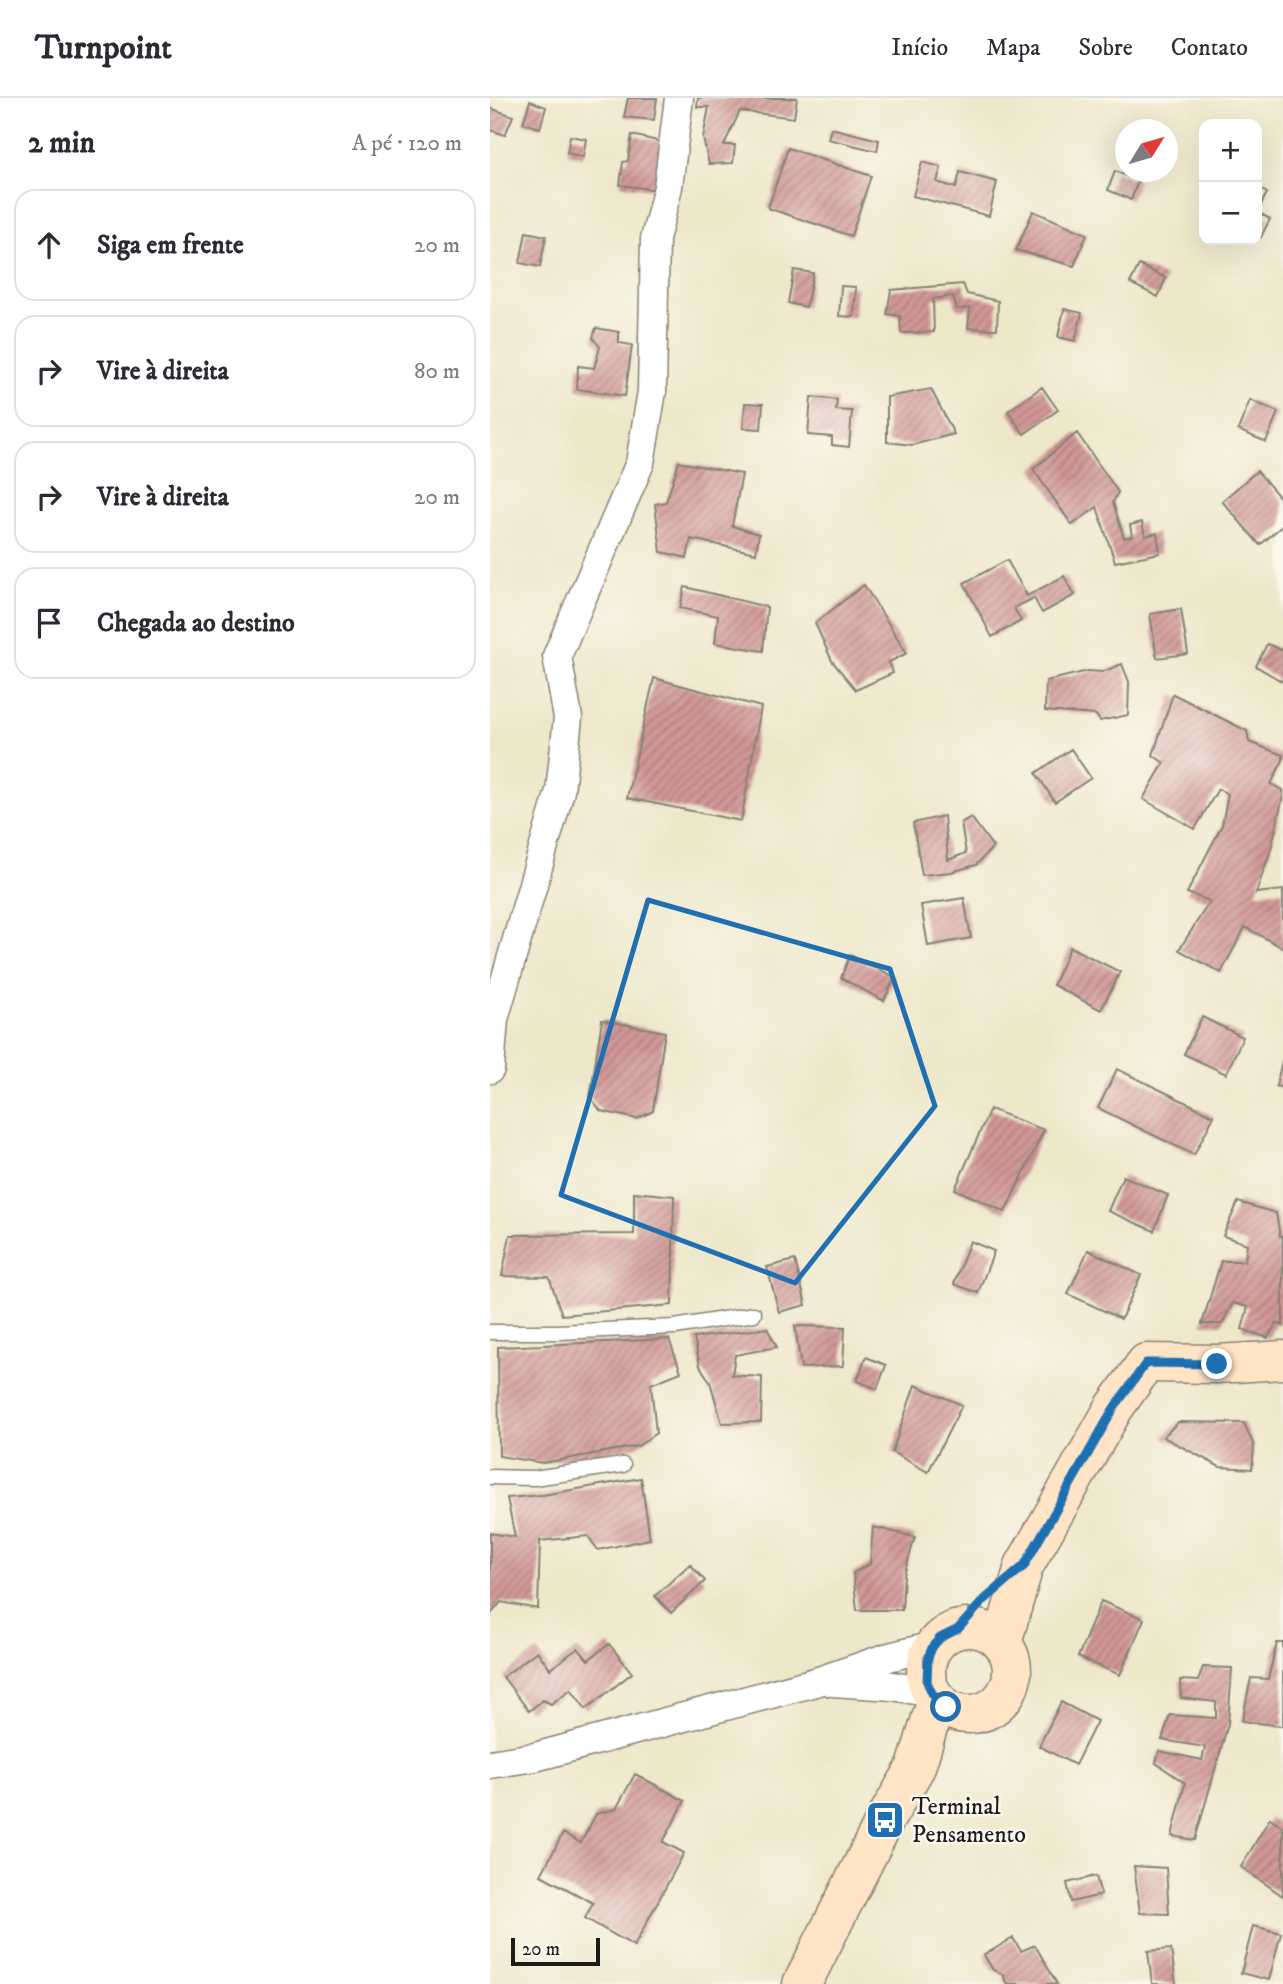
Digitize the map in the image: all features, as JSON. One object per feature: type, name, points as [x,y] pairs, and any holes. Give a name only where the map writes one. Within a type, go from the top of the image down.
[{"type":"street","points":[[490,1069],[495,1020],[559,791],[568,718],[557,656],[640,463],[652,391],[656,239],[668,187],[679,98]]},
{"type":"street","points":[[1002,1643],[1024,1566],[1114,1408],[1146,1363],[1217,1364],[1283,1360]]},
{"type":"street","points":[[990,1707],[968,1714],[946,1707],[935,1696],[927,1682],[926,1670],[946,1638],[1024,1566]]},
{"type":"street","points":[[490,1765],[535,1757],[819,1681],[974,1628],[989,1633],[1002,1643],[1010,1664],[1009,1685],[1002,1698],[916,1767]]},
{"type":"street","points":[[819,1681],[894,1686],[935,1696]]},
{"type":"street","points":[[802,1984],[885,1820],[916,1767],[935,1696]]},
{"type":"lane","points":[[490,1332],[675,1327],[754,1314]]},
{"type":"lane","points":[[490,1477],[534,1478],[623,1465]]},
{"type":"highlighted area","points":[[648,900],[890,969],[935,1106],[795,1283],[561,1195]]},
{"type":"building","points":[[628,98],[657,98],[654,120],[624,117]]},
{"type":"building","points":[[698,98],[797,98],[794,118],[740,111],[724,145],[735,145],[733,163],[709,164],[703,138],[709,107],[697,107]]},
{"type":"building","points":[[530,101],[546,107],[540,128],[523,123]]},
{"type":"building","points":[[490,108],[513,116],[505,135],[490,130]]},
{"type":"building","points":[[831,128],[879,140],[877,151],[828,139]]},
{"type":"building","points":[[632,135],[666,143],[657,190],[620,185],[623,162],[628,161]]},
{"type":"building","points":[[570,136],[586,139],[583,157],[567,153]]},
{"type":"building","points":[[788,148],[871,176],[851,236],[768,208]]},
{"type":"building","points":[[922,162],[941,167],[937,182],[956,188],[960,172],[997,182],[989,216],[913,196]]},
{"type":"building","points":[[1115,171],[1115,182],[1138,182],[1131,200],[1108,190]]},
{"type":"building","points":[[1262,190],[1267,193],[1262,202]]},
{"type":"building","points":[[1033,211],[1087,234],[1074,266],[1016,250]]},
{"type":"building","points":[[1262,215],[1270,219],[1262,235]]},
{"type":"building","points":[[526,232],[546,236],[540,267],[520,263]]},
{"type":"building","points":[[1139,265],[1166,278],[1158,297],[1130,283]]},
{"type":"building","points":[[794,270],[813,273],[806,307],[788,303]]},
{"type":"building","points":[[963,284],[967,294],[998,301],[997,329],[968,328],[970,308],[957,309],[953,296],[933,299],[934,332],[901,333],[900,316],[887,314],[891,290]]},
{"type":"building","points":[[841,286],[856,287],[854,317],[839,316]]},
{"type":"building","points":[[1064,309],[1082,313],[1075,341],[1058,337]]},
{"type":"building","points":[[596,328],[619,332],[619,343],[632,345],[625,396],[577,389],[578,366],[594,368],[600,347],[593,338]]},
{"type":"building","points":[[1042,387],[1058,410],[1024,434],[1008,411]]},
{"type":"building","points":[[931,389],[954,434],[912,445],[887,442],[887,397]]},
{"type":"building","points":[[811,397],[837,400],[836,410],[852,411],[849,447],[832,445],[832,437],[808,435]]},
{"type":"building","points":[[1250,400],[1278,412],[1266,442],[1238,430]]},
{"type":"building","points":[[745,403],[763,404],[761,429],[743,428]]},
{"type":"building","points":[[1077,433],[1118,492],[1113,502],[1124,538],[1132,536],[1130,525],[1142,522],[1145,536],[1157,533],[1160,553],[1115,562],[1097,507],[1072,525],[1033,469]]},
{"type":"building","points":[[679,462],[742,474],[732,526],[759,534],[756,553],[691,539],[687,558],[661,552],[655,504],[666,502]]},
{"type":"building","points":[[1257,471],[1283,501],[1283,525],[1260,545],[1222,501]]},
{"type":"building","points":[[1007,560],[1027,596],[1064,576],[1075,595],[1042,613],[1034,598],[1014,608],[1021,621],[992,637],[964,583]]},
{"type":"building","points":[[864,585],[907,653],[889,662],[893,673],[856,690],[832,661],[815,623]]},
{"type":"building","points":[[685,587],[767,607],[763,651],[715,643],[718,616],[680,608]]},
{"type":"building","points":[[1181,609],[1188,654],[1157,658],[1150,614]]},
{"type":"building","points":[[1267,644],[1283,651],[1283,682],[1256,666]]},
{"type":"building","points":[[1122,664],[1129,682],[1128,715],[1100,721],[1096,715],[1045,711],[1046,681],[1088,671],[1102,672]]},
{"type":"building","points":[[654,678],[761,707],[741,821],[627,798]]},
{"type":"building","points":[[1173,694],[1247,731],[1249,742],[1283,755],[1271,784],[1283,790],[1283,796],[1271,849],[1256,893],[1283,890],[1283,948],[1245,927],[1221,973],[1179,950],[1210,901],[1187,893],[1222,825],[1228,794],[1218,789],[1195,829],[1143,799],[1164,763],[1153,755]]},
{"type":"building","points":[[1071,749],[1091,778],[1055,802],[1036,773]]},
{"type":"building","points":[[944,816],[948,860],[966,853],[961,823],[971,817],[993,847],[976,865],[951,872],[922,875],[913,823]]},
{"type":"building","points":[[964,898],[971,938],[928,946],[921,905]]},
{"type":"building","points":[[1070,947],[1120,972],[1101,1010],[1053,985]]},
{"type":"building","points":[[850,955],[895,977],[884,1001],[841,978]]},
{"type":"building","points":[[1202,1017],[1243,1037],[1226,1074],[1184,1054]]},
{"type":"building","points":[[602,1020],[665,1032],[653,1111],[637,1119],[601,1111],[590,1097]]},
{"type":"building","points":[[1283,1061],[1283,1088],[1276,1086]]},
{"type":"building","points":[[1117,1069],[1214,1116],[1194,1155],[1098,1108]]},
{"type":"building","points":[[990,1109],[1044,1130],[1005,1212],[955,1189]]},
{"type":"building","points":[[1123,1176],[1168,1195],[1154,1231],[1108,1211]]},
{"type":"building","points":[[634,1192],[674,1196],[672,1305],[562,1315],[549,1277],[502,1276],[510,1235],[634,1234]]},
{"type":"building","points":[[1238,1202],[1276,1213],[1280,1236],[1283,1236],[1283,1326],[1276,1323],[1268,1338],[1242,1329],[1248,1307],[1233,1303],[1222,1324],[1202,1324],[1221,1261],[1245,1261],[1247,1244],[1223,1236]]},
{"type":"building","points":[[970,1241],[994,1251],[978,1293],[954,1284]]},
{"type":"building","points":[[1088,1250],[1141,1275],[1121,1319],[1068,1294]]},
{"type":"building","points":[[795,1260],[806,1305],[779,1312],[767,1267]]},
{"type":"building","points":[[795,1326],[845,1327],[843,1366],[801,1368]]},
{"type":"building","points":[[767,1328],[777,1347],[735,1355],[732,1375],[762,1377],[761,1422],[722,1423],[710,1382],[700,1366],[694,1338]]},
{"type":"building","points":[[669,1339],[681,1372],[651,1384],[656,1433],[638,1446],[543,1463],[499,1456],[498,1347]]},
{"type":"building","points":[[866,1357],[886,1365],[877,1389],[857,1381]]},
{"type":"building","points":[[915,1385],[962,1405],[928,1472],[892,1452]]},
{"type":"building","points":[[1178,1422],[1244,1423],[1254,1446],[1252,1469],[1220,1467],[1163,1437]]},
{"type":"building","points":[[641,1478],[650,1539],[598,1550],[588,1536],[540,1541],[538,1609],[501,1602],[490,1615],[490,1533],[515,1537],[507,1498],[543,1495]]},
{"type":"building","points":[[873,1527],[915,1537],[904,1575],[902,1610],[857,1610],[853,1573],[870,1564]]},
{"type":"building","points":[[690,1564],[705,1581],[671,1613],[655,1596]]},
{"type":"building","points":[[1101,1601],[1144,1619],[1120,1675],[1078,1657]]},
{"type":"building","points":[[1277,1643],[1283,1643],[1283,1726],[1242,1721],[1251,1678],[1268,1679]]},
{"type":"building","points":[[609,1644],[632,1673],[586,1709],[571,1689],[551,1704],[543,1700],[529,1711],[503,1677],[537,1651],[550,1669],[578,1648],[588,1660]]},
{"type":"building","points":[[1203,1667],[1232,1668],[1228,1724],[1195,1840],[1172,1836],[1185,1783],[1156,1763],[1159,1751],[1202,1760],[1205,1747],[1162,1740],[1170,1715],[1216,1718],[1216,1702],[1181,1698],[1180,1680],[1198,1681]]},
{"type":"building","points":[[1061,1702],[1097,1721],[1075,1765],[1039,1746]]},
{"type":"building","points":[[635,1774],[685,1801],[663,1842],[684,1853],[634,1946],[585,1918],[593,1903],[541,1875],[563,1833],[581,1843],[596,1814],[616,1809]]},
{"type":"building","points":[[1270,1818],[1283,1827],[1283,1896],[1241,1867]]},
{"type":"building","points":[[1134,1866],[1166,1868],[1169,1914],[1140,1913]]},
{"type":"building","points":[[1096,1876],[1101,1895],[1071,1902],[1067,1883]]},
{"type":"building","points":[[1253,1926],[1281,1933],[1269,1980],[1241,1973]]},
{"type":"building","points":[[1013,1938],[1021,1951],[1035,1945],[1057,1984],[1007,1984],[1002,1974],[993,1970],[984,1955]]},
{"type":"building","points":[[1171,1949],[1176,1984],[1152,1984],[1148,1951]]},
{"type":"place","name":"Terminal Pensamento","points":[[885,1820]]},
{"type":"route","points":[[946,1707],[932,1693],[927,1682],[928,1657],[933,1646],[948,1632],[958,1629],[983,1601],[1024,1566],[1114,1408],[1146,1363],[1217,1364]]}]
